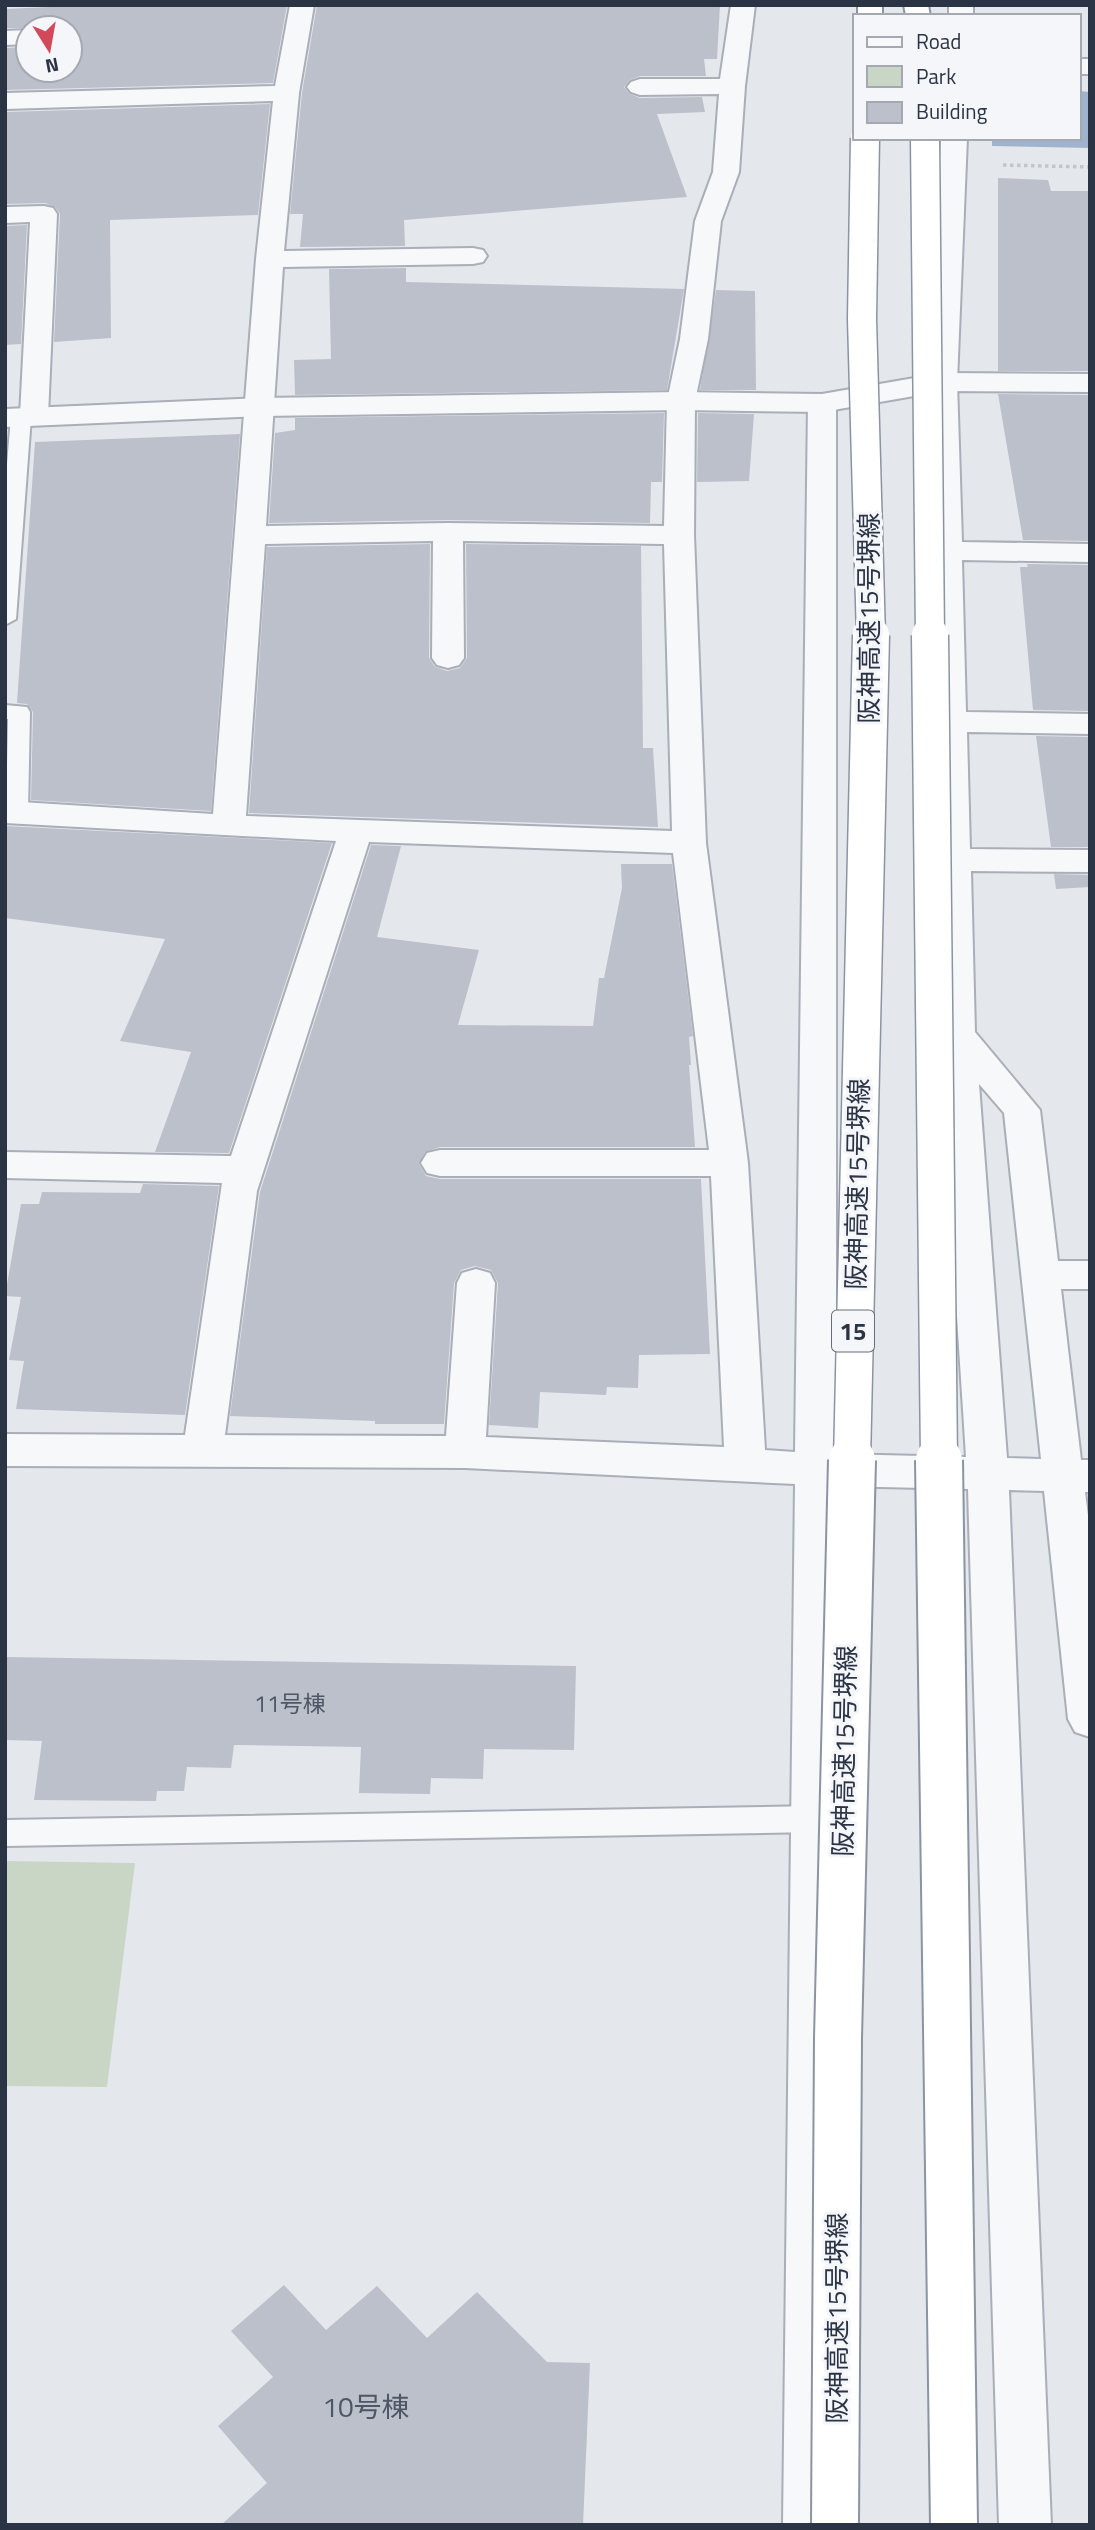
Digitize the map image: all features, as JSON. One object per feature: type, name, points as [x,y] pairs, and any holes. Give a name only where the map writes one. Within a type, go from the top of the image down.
[{"type":"highway","name":"阪神高速15号堺線","points":[[835,2525],[838,2038],[871,650],[862,319],[865,140]]},
{"type":"highway","points":[[944,146],[942,1745],[954,2525]]},
{"type":"street","points":[[229,826],[270,259],[286,93],[302,5]]},
{"type":"street","points":[[743,5],[732,86],[726,172],[708,221],[694,339],[681,401],[679,535],[683,745],[689,843],[729,1163],[745,1464]]},
{"type":"street","points":[[640,87],[732,86]]},
{"type":"street","points":[[5,101],[286,93]]},
{"type":"street","points":[[944,146],[943,382],[957,1035],[988,1474],[1025,2525]]},
{"type":"street","points":[[5,215],[44,214],[20,417],[261,407],[681,401],[822,403],[943,382],[1090,383]]},
{"type":"street","points":[[270,259],[473,256]]},
{"type":"street","points":[[809,2525],[818,1471],[822,403]]},
{"type":"street","points":[[252,535],[448,532],[679,535]]},
{"type":"street","points":[[448,532],[448,658]]},
{"type":"street","points":[[947,551],[1090,553]]},
{"type":"street","points":[[951,722],[1090,724]]},
{"type":"street","points":[[11,812],[229,826],[689,843]]},
{"type":"street","points":[[203,1451],[238,1191],[356,831]]},
{"type":"street","points":[[953,860],[1090,861]]},
{"type":"street","points":[[957,1035],[1022,1110],[1038,1275],[1075,1476],[1089,1699]]},
{"type":"street","points":[[440,1163],[729,1163]]},
{"type":"street","points":[[5,1165],[244,1170]]},
{"type":"street","points":[[1038,1275],[1090,1275]]},
{"type":"street","points":[[466,1452],[476,1283]]},
{"type":"street","points":[[5,1450],[466,1452],[745,1464],[818,1471],[1075,1476]]},
{"type":"lane","points":[[5,619],[20,417]]},
{"type":"lane","points":[[5,712],[19,712],[11,812]]},
{"type":"lane","points":[[5,1833],[815,1819]]},
{"type":"path","points":[[944,146],[1090,167]]},
{"type":"green space","points":[[5,1861],[135,1863],[107,2087],[5,2086]]},
{"type":"water","points":[[1081,91],[1090,92],[1090,148],[992,146],[992,140],[1081,140]]},
{"type":"building","points":[[95,5],[287,5],[273,83],[5,90],[5,48],[14,48],[14,84],[84,84],[84,14],[14,14],[14,28],[5,28],[5,9]]},
{"type":"building","points":[[317,5],[720,5],[717,59],[704,59],[706,76],[640,76],[630,80],[624,87],[630,94],[640,98],[702,97],[705,112],[657,114],[687,197],[404,220],[405,246],[300,247],[303,214],[290,214],[302,93]]},
{"type":"building","points":[[270,104],[258,215],[110,220],[111,338],[54,342],[60,214],[55,207],[45,203],[5,204],[5,112]]},
{"type":"building","points":[[998,178],[1048,180],[1051,191],[1090,191],[1090,371],[998,371]]},
{"type":"building","points":[[27,225],[21,344],[5,345],[5,226]]},
{"type":"building","points":[[406,268],[406,282],[684,289],[667,390],[295,395],[294,360],[331,359],[329,269]]},
{"type":"building","points":[[716,290],[755,291],[756,390],[700,390]]},
{"type":"building","points":[[998,394],[1090,395],[1090,541],[1023,540]]},
{"type":"building","points":[[664,413],[662,482],[651,482],[650,523],[448,520],[269,523],[275,433],[295,430],[295,418]]},
{"type":"building","points":[[698,413],[754,414],[749,481],[697,482]]},
{"type":"building","points":[[240,434],[211,811],[31,800],[33,712],[27,704],[17,703],[35,442]]},
{"type":"building","points":[[430,544],[429,658],[435,667],[447,671],[460,668],[467,658],[466,544],[641,546],[643,748],[653,748],[658,827],[249,813],[267,547]]},
{"type":"building","points":[[1027,564],[1090,565],[1090,711],[1033,710],[1020,567],[1028,567]]},
{"type":"building","points":[[1036,736],[1090,737],[1090,847],[1051,847]]},
{"type":"building","points":[[5,826],[332,843],[229,1153],[155,1152],[191,1052],[120,1041],[165,939],[5,918]]},
{"type":"building","points":[[371,845],[401,846],[377,937],[479,950],[458,1025],[593,1026],[599,978],[604,978],[622,888],[621,864],[672,864],[693,1036],[689,1037],[689,1065],[695,1147],[440,1147],[425,1152],[419,1164],[426,1176],[440,1179],[701,1179],[710,1354],[639,1355],[638,1388],[607,1387],[606,1395],[540,1392],[538,1428],[489,1425],[498,1283],[491,1270],[475,1266],[461,1270],[454,1283],[444,1424],[375,1424],[375,1421],[230,1416],[260,1192]]},
{"type":"building","points":[[1054,874],[1090,875],[1090,887],[1056,889]]},
{"type":"building","points":[[143,1184],[219,1186],[185,1415],[16,1409],[24,1361],[9,1360],[21,1297],[5,1296],[21,1204],[39,1204],[42,1192],[140,1193]]},
{"type":"building","points":[[5,1657],[576,1666],[574,1750],[484,1749],[483,1779],[431,1778],[430,1794],[359,1793],[361,1747],[234,1745],[231,1768],[187,1767],[184,1791],[157,1791],[156,1801],[34,1800],[42,1741],[5,1740]]},
{"type":"building","points":[[284,2285],[326,2330],[377,2286],[427,2338],[477,2292],[547,2362],[590,2363],[583,2525],[221,2525],[267,2483],[218,2426],[273,2377],[231,2331]]}]
